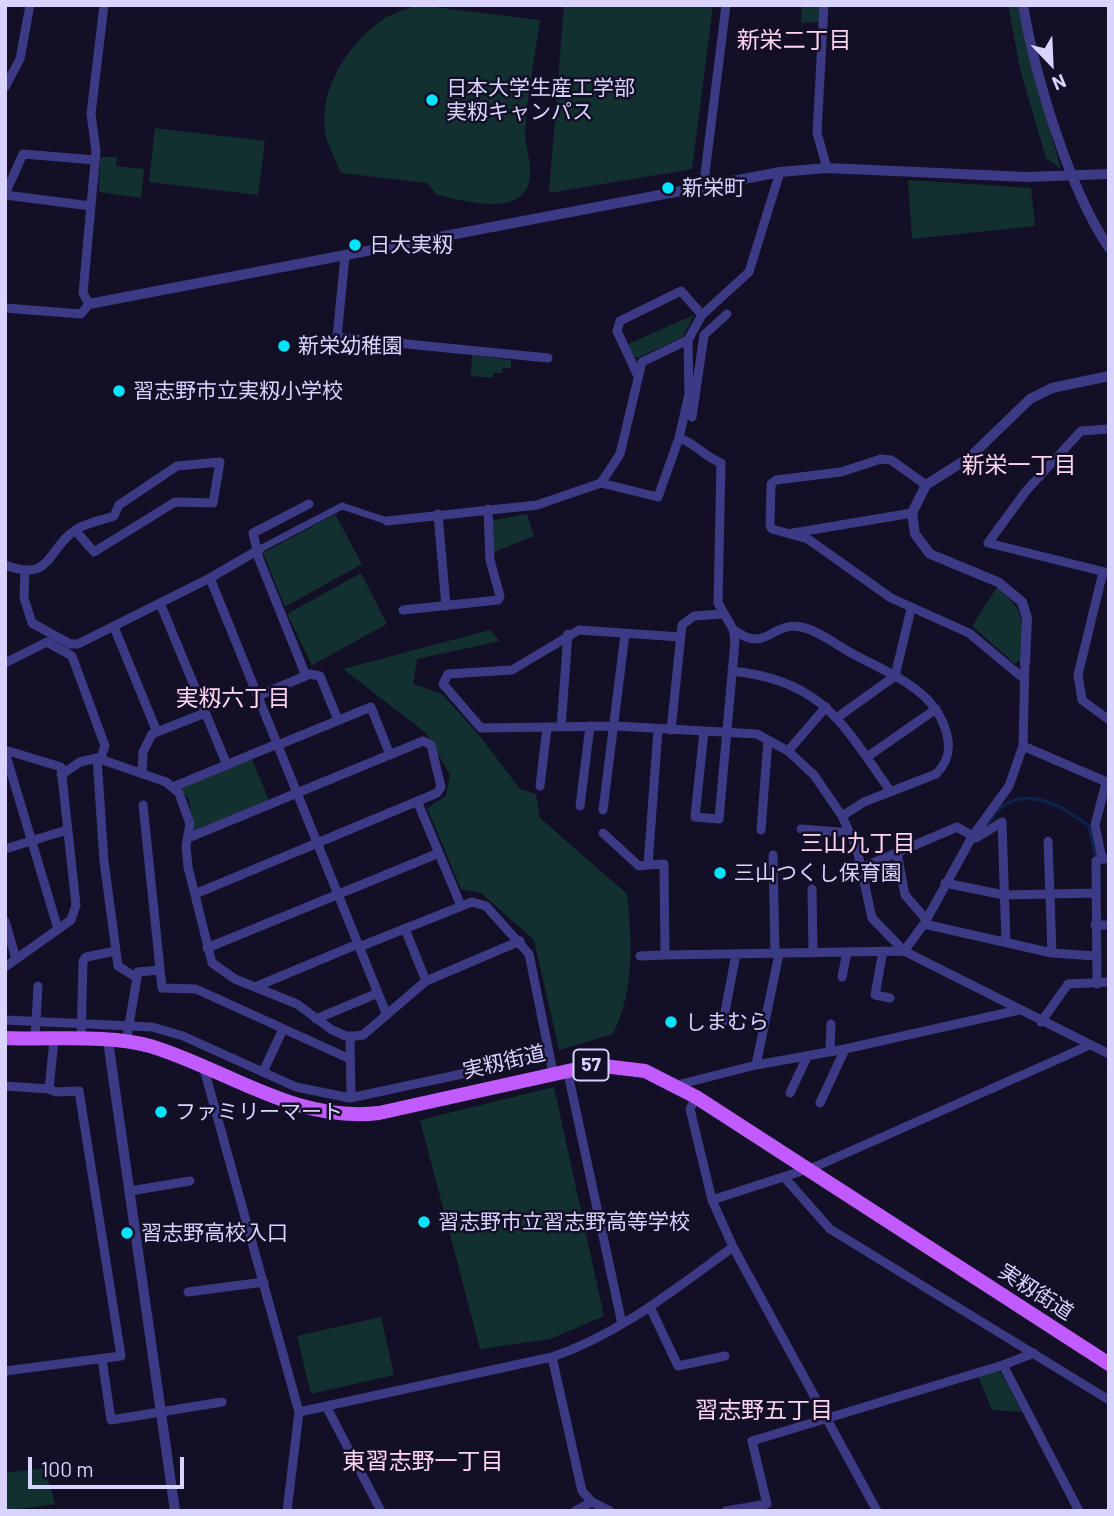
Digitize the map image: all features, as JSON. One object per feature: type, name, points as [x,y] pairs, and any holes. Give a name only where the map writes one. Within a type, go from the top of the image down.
[{"type":"main road","name":"実籾街道","points":[[5,1038],[127,1042],[162,1050],[303,1108],[348,1114],[379,1113],[560,1071],[615,1065],[645,1071],[677,1085],[1109,1364]]},
{"type":"street","points":[[5,87],[20,58],[30,5]]},
{"type":"street","points":[[89,304],[83,293],[95,160],[91,114],[104,5]]},
{"type":"street","points":[[703,189],[726,5]]},
{"type":"street","points":[[824,5],[817,133],[828,168]]},
{"type":"street","points":[[1023,5],[1039,75],[1073,177],[1090,219],[1109,248]]},
{"type":"street","points":[[91,206],[5,195],[23,154],[95,160]]},
{"type":"street","points":[[5,308],[81,314],[89,304],[703,189],[780,172],[828,168],[1073,177],[1109,174]]},
{"type":"street","points":[[25,570],[24,598],[32,623],[70,644],[85,642],[342,506],[387,521],[537,505],[601,483],[658,497],[679,439],[689,394],[688,340],[702,315],[750,272],[780,172]]},
{"type":"street","points":[[345,256],[337,337],[548,358]]},
{"type":"street","points":[[637,374],[617,331],[620,321],[681,291],[702,315]]},
{"type":"street","points":[[692,417],[704,335],[727,314]]},
{"type":"street","points":[[601,483],[620,454],[642,362],[688,340]]},
{"type":"street","points":[[904,951],[972,837],[1009,786],[1023,746],[1023,678],[1027,618],[1022,602],[998,582],[940,560],[923,549],[915,534],[912,513],[926,485],[971,457],[1030,399],[1052,388],[1109,376]]},
{"type":"street","points":[[1109,429],[1081,431],[1026,491],[988,543],[1106,573],[1078,675],[1082,700],[1109,720]]},
{"type":"street","points":[[679,439],[690,442],[699,452],[721,463],[718,603],[733,629],[744,638],[763,640],[782,630],[803,627],[923,693],[936,709],[947,737],[944,766],[936,774],[864,802],[842,816]]},
{"type":"street","points":[[926,485],[891,460],[881,459],[841,472],[776,480],[771,484],[770,526],[772,529],[808,539],[877,590],[970,633],[1023,678]]},
{"type":"street","points":[[5,565],[25,570],[44,567],[75,530],[114,516],[119,505],[177,466],[220,462],[213,503],[175,502],[94,552],[75,530]]},
{"type":"street","points":[[306,676],[253,533],[309,504]]},
{"type":"street","points":[[403,610],[494,601],[500,596],[489,560],[488,509]]},
{"type":"street","points":[[791,533],[912,513]]},
{"type":"street","points":[[438,514],[446,606]]},
{"type":"street","points":[[210,578],[386,1013]]},
{"type":"street","points":[[160,603],[227,765]]},
{"type":"street","points":[[838,717],[895,676],[911,608]]},
{"type":"street","points":[[671,730],[682,625],[688,619],[722,614]]},
{"type":"street","points":[[114,627],[157,732]]},
{"type":"street","points":[[680,637],[579,629],[512,670],[448,674],[443,684],[481,728],[616,726],[658,730],[728,731],[757,734],[788,751],[814,775],[842,816],[851,833],[872,918],[904,951],[1109,1054]]},
{"type":"street","points":[[704,731],[695,817],[719,819],[735,641],[733,629]]},
{"type":"street","points":[[561,727],[568,634]]},
{"type":"street","points":[[603,810],[616,726],[625,634]]},
{"type":"street","points":[[5,663],[43,643],[72,656],[105,746],[98,759],[104,862],[118,966],[137,978]]},
{"type":"street","points":[[67,654],[70,644]]},
{"type":"street","points":[[732,671],[764,674],[804,690],[838,717],[891,792]]},
{"type":"street","points":[[258,696],[306,676],[320,676],[338,720]]},
{"type":"street","points":[[173,787],[371,707],[390,755]]},
{"type":"street","points":[[788,751],[826,707]]},
{"type":"street","points":[[867,757],[936,709]]},
{"type":"street","points":[[142,774],[146,743],[157,732],[205,713]]},
{"type":"street","points":[[580,806],[590,726]]},
{"type":"street","points":[[540,786],[547,727]]},
{"type":"street","points":[[648,865],[658,730]]},
{"type":"street","points":[[761,830],[768,740]]},
{"type":"street","points":[[188,838],[423,741],[430,745],[441,787],[437,793],[195,894]]},
{"type":"street","points":[[1023,746],[1107,783],[1095,825],[1105,859],[1096,861],[1097,984]]},
{"type":"street","points":[[5,751],[61,767],[76,905],[71,920],[5,967]]},
{"type":"street","points":[[5,751],[58,929]]},
{"type":"street","points":[[61,775],[80,762],[98,759],[173,787],[183,798],[190,824],[188,867],[212,963],[235,979],[297,1004],[316,1019],[350,1037],[363,1035],[426,981],[520,941]]},
{"type":"street","points":[[418,803],[461,906]]},
{"type":"street","points":[[143,805],[162,988],[196,989],[350,1059]]},
{"type":"street","points":[[859,869],[957,827],[972,837],[980,838],[1002,822],[1006,942]]},
{"type":"street","points":[[801,829],[851,833]]},
{"type":"street","points":[[5,849],[68,830]]},
{"type":"street","points":[[603,834],[639,866],[664,864],[665,955]]},
{"type":"street","points":[[1048,841],[1052,953]]},
{"type":"street","points":[[207,948],[439,853]]},
{"type":"street","points":[[897,853],[905,895],[924,921],[1052,953],[1095,956]]},
{"type":"street","points":[[756,1065],[777,954],[773,855]]},
{"type":"street","points":[[945,883],[1004,895],[1095,893]]},
{"type":"street","points":[[812,889],[813,953]]},
{"type":"street","points":[[255,987],[472,902],[486,906],[529,954],[548,1050],[560,1071],[622,1324]]},
{"type":"street","points":[[5,921],[16,959]]},
{"type":"street","points":[[1095,925],[1109,925]]},
{"type":"street","points":[[405,929],[426,981]]},
{"type":"street","points":[[80,1041],[83,961],[86,957],[116,951]]},
{"type":"street","points":[[883,951],[875,995],[890,998]]},
{"type":"street","points":[[640,957],[904,951]]},
{"type":"street","points":[[842,977],[847,952]]},
{"type":"street","points":[[723,1022],[736,954]]},
{"type":"street","points":[[127,1042],[138,972],[160,970]]},
{"type":"street","points":[[1041,1022],[1068,984],[1109,982]]},
{"type":"street","points":[[35,1039],[37,986]]},
{"type":"street","points":[[316,1019],[378,993]]},
{"type":"street","points":[[677,1085],[756,1065],[807,1057],[1019,1010]]},
{"type":"street","points":[[5,1020],[128,1023],[183,1036],[296,1087],[351,1098],[485,1069],[548,1050]]},
{"type":"street","points":[[830,1052],[831,1024]]},
{"type":"street","points":[[263,1072],[283,1029]]},
{"type":"street","points":[[350,1037],[351,1098]]},
{"type":"street","points":[[49,1089],[54,1040]]},
{"type":"street","points":[[108,1041],[176,1511]]},
{"type":"street","points":[[712,1200],[808,1170],[1090,1045]]},
{"type":"street","points":[[820,1103],[845,1049]]},
{"type":"street","points":[[790,1093],[807,1057]]},
{"type":"street","points":[[204,1069],[299,1412],[287,1511]]},
{"type":"street","points":[[5,1086],[49,1089],[56,1092],[79,1091],[121,1356],[5,1371]]},
{"type":"street","points":[[696,1097],[690,1108],[712,1200],[733,1247],[877,1511]]},
{"type":"street","points":[[783,1177],[831,1229],[1109,1400]]},
{"type":"street","points":[[130,1191],[190,1181]]},
{"type":"street","points":[[299,1412],[552,1357],[581,1348],[650,1307],[733,1247]]},
{"type":"street","points":[[187,1292],[264,1282]]},
{"type":"street","points":[[650,1307],[678,1366],[725,1356]]},
{"type":"street","points":[[726,1511],[767,1504],[752,1441],[1003,1365],[1034,1353]]},
{"type":"street","points":[[552,1357],[582,1491],[592,1502],[610,1511]]},
{"type":"street","points":[[102,1359],[111,1420],[222,1402]]},
{"type":"street","points":[[1003,1365],[1079,1511]]},
{"type":"street","points":[[326,1406],[381,1511]]},
{"type":"street","points":[[575,1511],[592,1502]]},
{"type":"green space","points":[[417,5],[540,20],[525,133],[530,177],[526,190],[517,199],[505,203],[477,203],[437,195],[427,183],[341,173],[328,143],[325,125],[325,108],[336,74],[345,58],[369,31],[386,18]]},
{"type":"green space","points":[[564,5],[713,5],[692,169],[549,193]]},
{"type":"green space","points":[[802,5],[821,5],[820,22],[801,23]]},
{"type":"green space","points":[[1008,5],[1019,5],[1027,50],[1061,169],[1046,158],[1020,69]]},
{"type":"green space","points":[[155,128],[265,141],[258,195],[149,182]]},
{"type":"green space","points":[[100,157],[117,157],[116,166],[144,169],[141,198],[99,192]]},
{"type":"green space","points":[[908,180],[1031,188],[1035,226],[912,239]]},
{"type":"green space","points":[[694,315],[683,337],[637,358],[633,356],[628,344]]},
{"type":"green space","points":[[472,355],[511,360],[511,368],[502,368],[502,373],[493,373],[493,378],[471,376]]},
{"type":"green space","points":[[335,514],[362,564],[285,607],[263,553]]},
{"type":"green space","points":[[527,514],[534,536],[492,553],[493,520]]},
{"type":"green space","points":[[361,573],[387,624],[312,665],[287,614]]},
{"type":"green space","points":[[997,587],[1014,604],[1021,618],[1021,659],[1015,664],[972,626]]},
{"type":"green space","points":[[490,630],[500,641],[417,659],[413,684],[442,694],[479,735],[520,789],[536,794],[540,818],[627,894],[630,965],[625,1000],[613,1034],[559,1050],[534,940],[481,893],[461,889],[427,808],[446,796],[450,775],[426,733],[343,669]]},
{"type":"green space","points":[[252,759],[269,800],[194,831],[189,800],[180,788]]},
{"type":"green space","points":[[554,1087],[604,1316],[550,1339],[480,1349],[420,1120]]},
{"type":"green space","points":[[381,1317],[394,1375],[311,1394],[297,1336]]},
{"type":"green space","points":[[997,1370],[1002,1374],[1022,1412],[992,1410],[978,1376]]},
{"type":"green space","points":[[45,1468],[55,1504],[5,1511],[5,1473]]},
{"type":"waterway","points":[[985,828],[1003,806],[1014,800],[1036,799],[1059,806],[1089,826],[1095,855]]},
{"type":"place","name":"日本大学生産工学部 実籾キャンパス","points":[[432,100]]},
{"type":"place","name":"新栄町","points":[[668,188]]},
{"type":"place","name":"日大実籾","points":[[355,245]]},
{"type":"place","name":"新栄幼稚園","points":[[284,346]]},
{"type":"place","name":"習志野市立実籾小学校","points":[[119,391]]},
{"type":"place","name":"三山つくし保育園","points":[[720,873]]},
{"type":"place","name":"しまむら","points":[[671,1022]]},
{"type":"place","name":"ファミリーマート","points":[[161,1112]]},
{"type":"place","name":"習志野市立習志野高等学校","points":[[424,1222]]},
{"type":"place","name":"習志野高校入口","points":[[127,1233]]},
{"type":"district","name":"新栄二丁目","points":[[794,40]]},
{"type":"district","name":"新栄一丁目","points":[[1019,465]]},
{"type":"district","name":"実籾六丁目","points":[[233,698]]},
{"type":"district","name":"三山九丁目","points":[[858,843]]},
{"type":"district","name":"習志野五丁目","points":[[764,1410]]},
{"type":"district","name":"東習志野一丁目","points":[[423,1461]]}]
